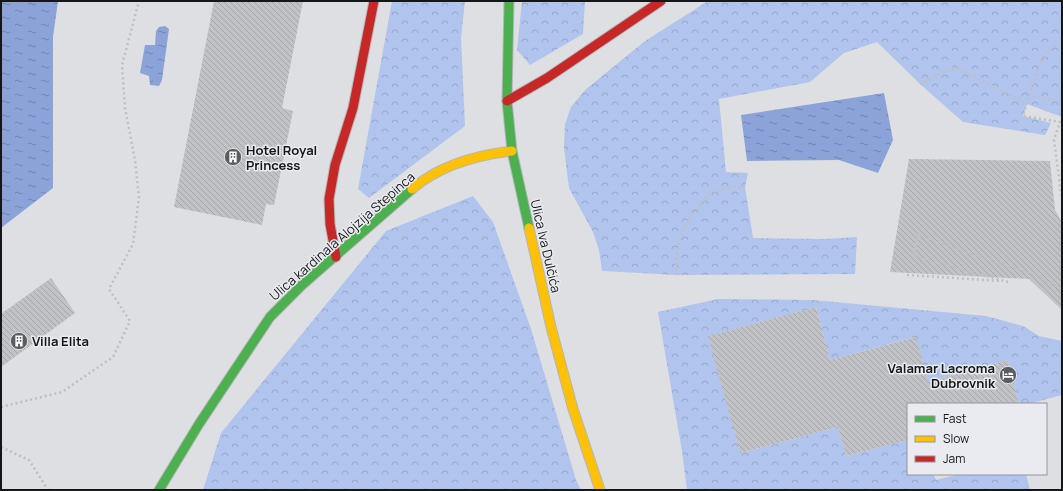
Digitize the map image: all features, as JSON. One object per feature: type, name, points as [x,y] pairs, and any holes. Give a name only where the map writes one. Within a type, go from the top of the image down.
[{"type":"street","points":[[336,257],[330,224],[329,199],[335,166],[354,100],[374,1]]},
{"type":"street","name":"Ulica Iva Dulčića","points":[[509,1],[507,100],[512,151],[551,327],[573,409],[600,490]]},
{"type":"street","points":[[507,100],[547,78],[661,1]]},
{"type":"street","name":"Ulica kardinala Alojzija Stepinca","points":[[159,490],[199,424],[270,317],[302,284],[336,257],[419,183],[442,169],[487,154],[512,151]]},
{"type":"path","points":[[1,407],[62,392],[113,357],[130,321],[109,289],[133,244],[139,197],[135,160],[125,108],[122,65],[139,1]]},
{"type":"path","points":[[1062,39],[1045,53],[1029,94],[1023,116],[1060,122],[1054,140],[1062,200]]},
{"type":"path","points":[[920,84],[936,74],[956,68],[1026,104]]},
{"type":"path","points":[[1029,94],[1062,103]]},
{"type":"path","points":[[677,275],[676,260],[681,236],[695,210],[711,193],[723,188],[746,187]]},
{"type":"path","points":[[907,275],[1008,282],[913,256],[919,235],[1031,274],[1062,289]]},
{"type":"path","points":[[1,447],[29,460],[48,490]]},
{"type":"green space","points":[[392,1],[465,1],[461,38],[465,126],[369,198],[358,189]]},
{"type":"green space","points":[[522,1],[585,1],[583,34],[530,65],[517,50]]},
{"type":"green space","points":[[708,1],[1062,1],[1062,117],[1027,104],[1023,116],[1051,123],[1045,135],[963,122],[920,84],[877,42],[844,53],[810,82],[719,99],[726,172],[748,173],[745,187],[753,238],[825,239],[857,237],[855,274],[677,275],[602,271],[599,250],[593,232],[569,188],[564,148],[565,124],[571,107],[585,90],[645,41]]},
{"type":"green space","points":[[473,196],[493,222],[531,329],[576,480],[581,490],[203,490],[221,433],[386,231]]},
{"type":"green space","points":[[718,299],[813,300],[986,316],[1023,326],[1039,336],[1062,341],[1062,395],[1032,403],[1019,403],[1008,360],[928,382],[915,337],[830,360],[816,307],[709,336],[740,453],[838,427],[846,456],[907,440],[907,475],[934,475],[936,480],[956,475],[1026,475],[1030,490],[687,490],[682,451],[658,312]]},
{"type":"water","points":[[1,1],[58,1],[53,37],[53,188],[1,228]]},
{"type":"water","points":[[165,26],[169,29],[162,80],[159,86],[150,85],[149,76],[140,73],[145,45],[155,45],[156,31],[159,27]]},
{"type":"water","points":[[884,93],[893,140],[878,173],[839,160],[747,161],[741,115]]},
{"type":"building","name":"Hotel Royal Princess","points":[[214,1],[303,1],[282,108],[293,111],[274,205],[266,204],[262,225],[174,207]]},
{"type":"building","points":[[909,159],[1050,161],[1055,210],[1062,222],[1062,310],[1029,279],[890,272]]},
{"type":"building","name":"Villa Elita","points":[[51,278],[75,313],[1,367],[1,314]]},
{"type":"building","points":[[816,307],[830,360],[916,337],[928,382],[1008,360],[1019,403],[907,403],[907,440],[846,456],[838,427],[740,453],[708,336]]},
{"type":"traffic: fast","points":[[509,1],[507,101],[512,151],[529,228]]},
{"type":"traffic: fast","points":[[159,490],[199,424],[270,317],[302,285],[412,189]]},
{"type":"traffic: slow","points":[[412,189],[447,167],[459,162],[486,155],[512,151]]},
{"type":"traffic: slow","points":[[529,228],[551,327],[573,409],[600,490]]},
{"type":"traffic: jam","points":[[336,257],[330,224],[329,199],[335,165],[353,108],[374,1]]},
{"type":"traffic: jam","points":[[507,101],[547,78],[661,1]]},
{"type":"place","name":"Hotel Royal Princess","points":[[233,157]]},
{"type":"place","name":"Villa Elita","points":[[19,341]]},
{"type":"place","name":"Valamar Lacroma Dubrovnik","points":[[1008,375]]}]
